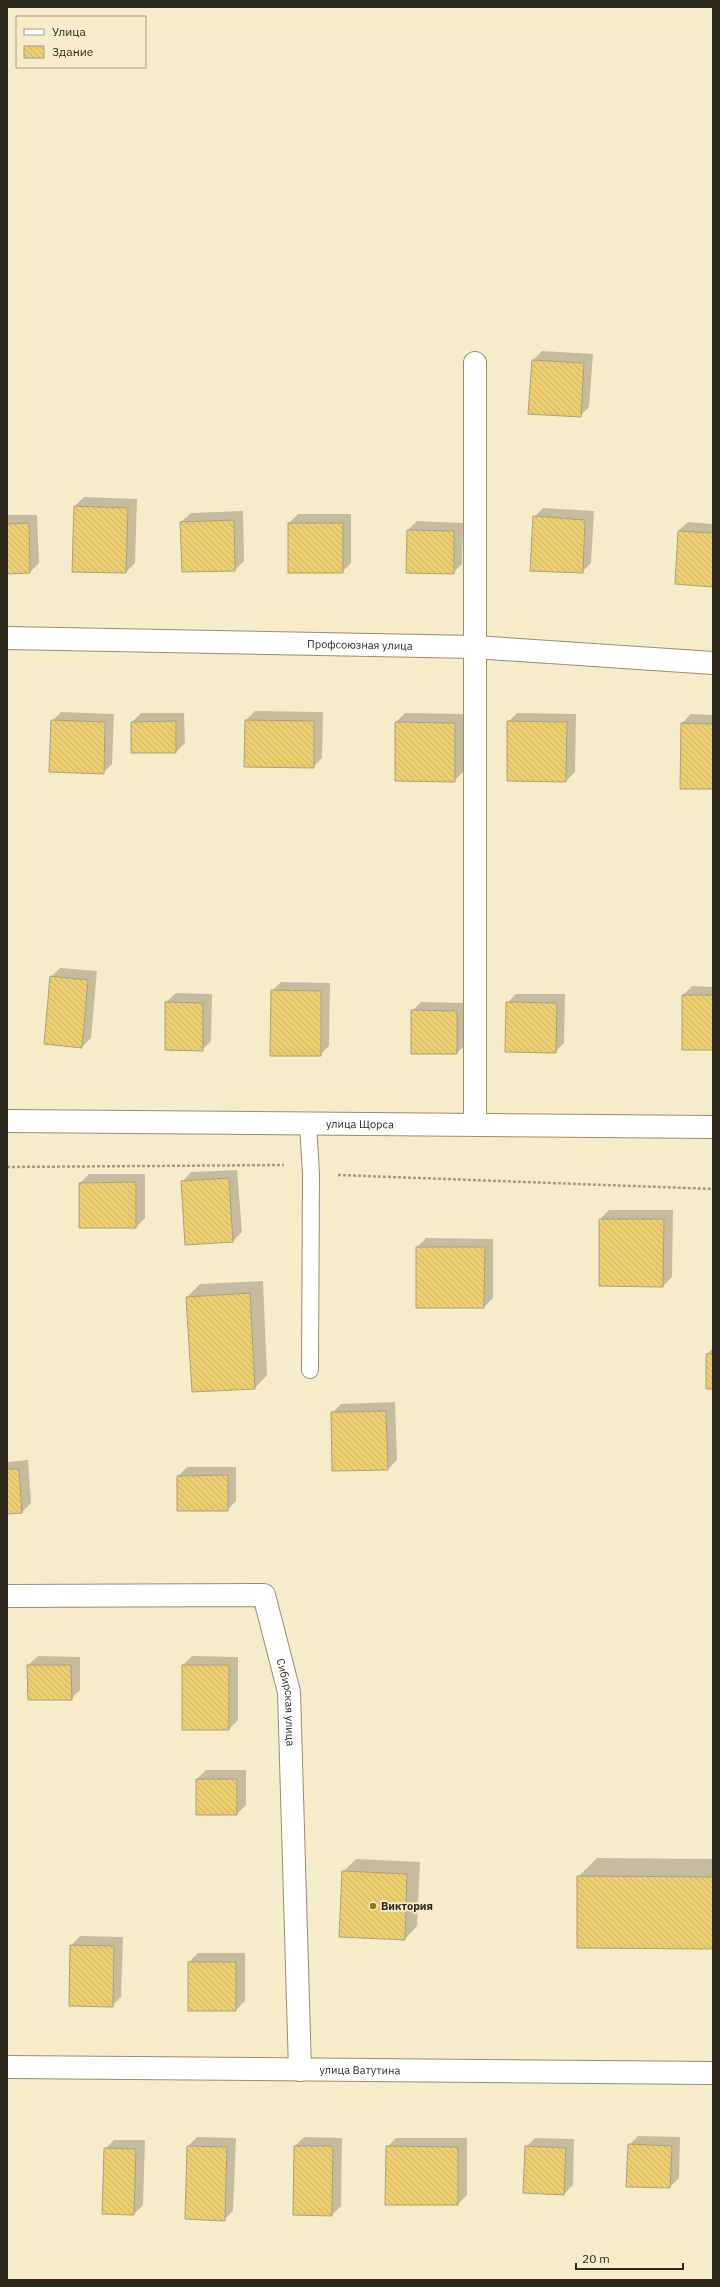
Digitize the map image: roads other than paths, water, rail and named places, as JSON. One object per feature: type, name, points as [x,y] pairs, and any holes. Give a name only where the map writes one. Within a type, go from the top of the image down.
[{"type":"street","points":[[475,363],[476,1125]]},
{"type":"street","name":"Профсоюзная улица","points":[[7,638],[475,647],[713,663]]},
{"type":"street","name":"улица Щорса","points":[[7,1121],[713,1127]]},
{"type":"street","name":"Сибирская улица","points":[[7,1596],[264,1595],[289,1692],[300,2070]]},
{"type":"street","name":"улица Ватутина","points":[[7,2067],[713,2074]]},
{"type":"lane","points":[[308,1124],[311,1174],[310,1370]]},
{"type":"place","name":"Виктория","points":[[373,1906]]}]
